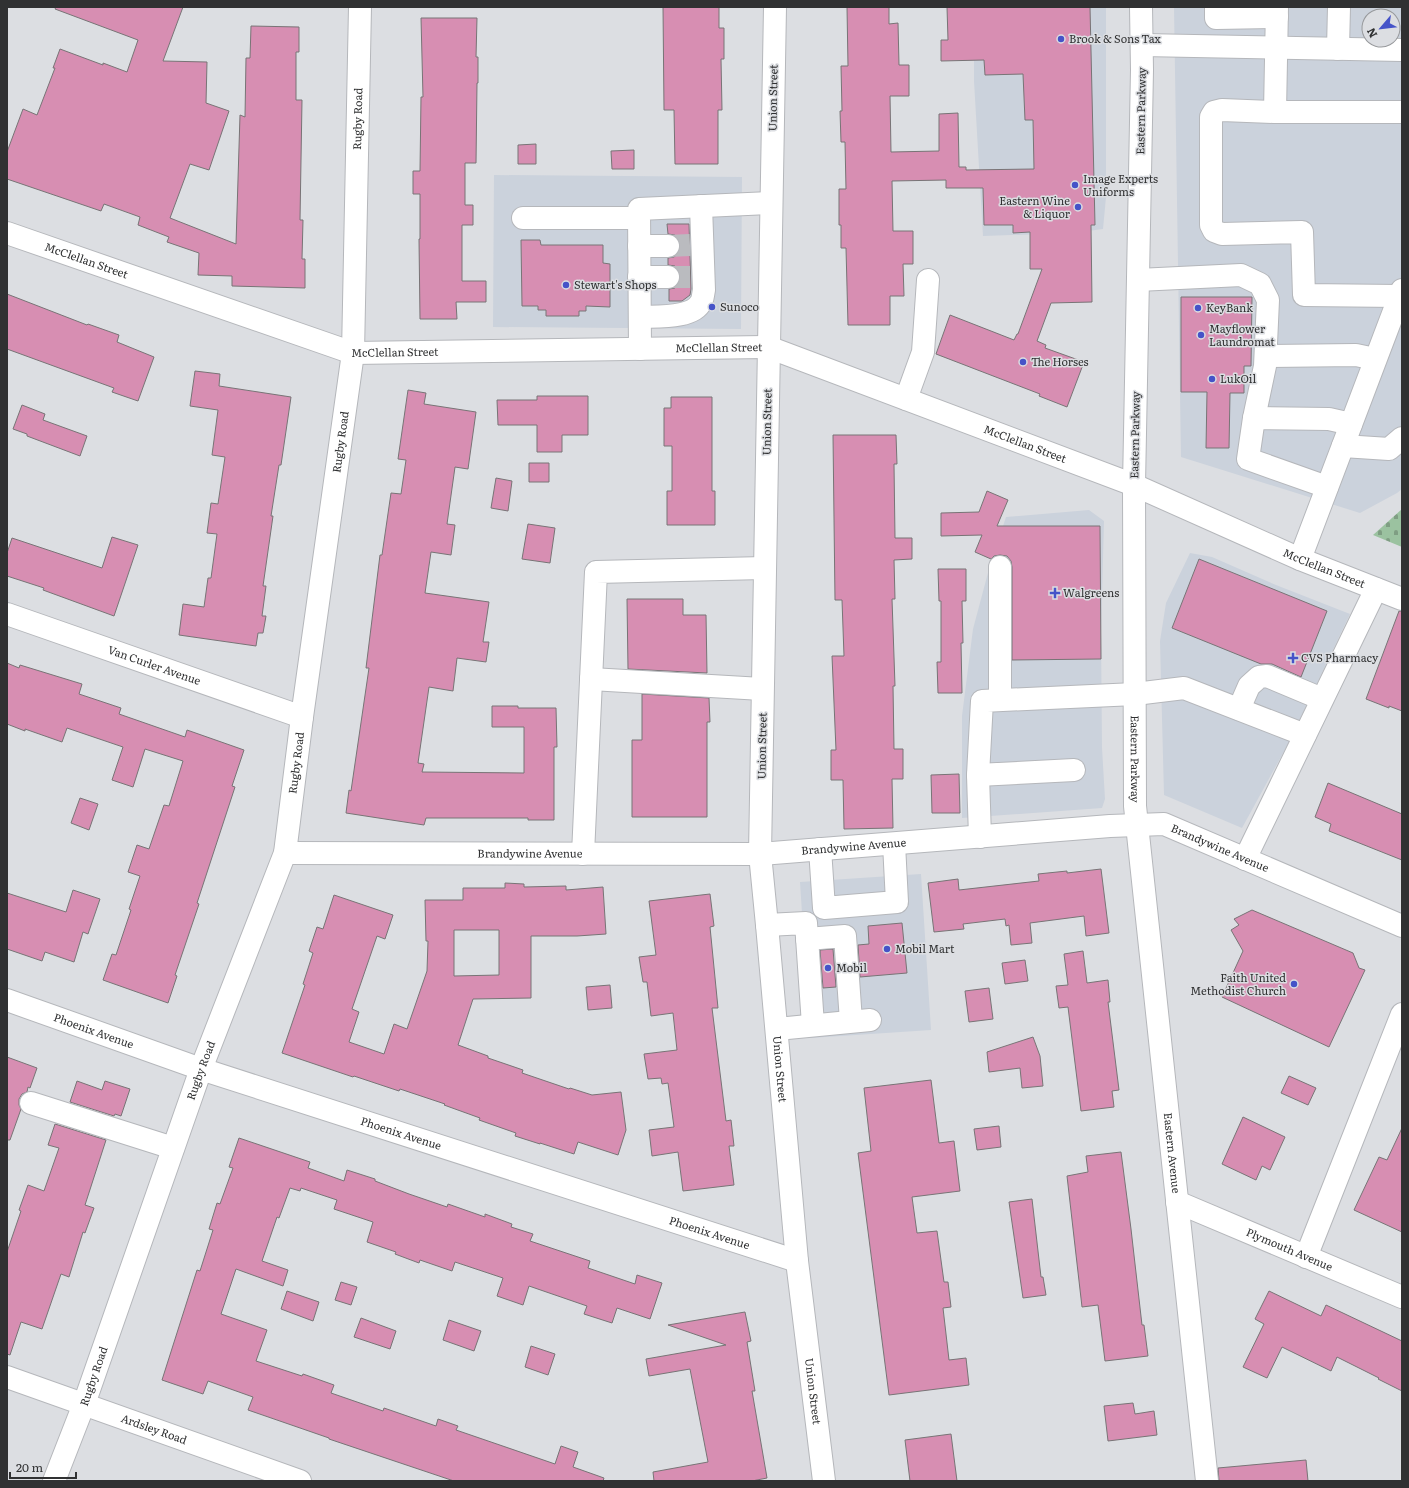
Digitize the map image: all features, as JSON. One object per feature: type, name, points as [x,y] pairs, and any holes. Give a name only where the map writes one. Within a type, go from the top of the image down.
[{"type":"street","name":"Rugby Road","points":[[54,1481],[84,1404],[201,1069],[285,853],[302,717],[353,353],[360,7]]},
{"type":"street","name":"Union Street","points":[[775,7],[760,854],[797,1261],[824,1481]]},
{"type":"street","name":"Eastern Parkway","points":[[1141,7],[1142,45]]},
{"type":"street","name":"Eastern Parkway","points":[[1137,825],[1135,806],[1134,485],[1142,45],[1144,7]]},
{"type":"street","points":[[1216,7],[1216,18],[1277,12],[1275,112]]},
{"type":"street","points":[[1338,49],[1339,7]]},
{"type":"street","points":[[1142,45],[1402,50]]},
{"type":"street","points":[[1300,559],[1401,293],[1304,295],[1302,232],[1222,234],[1214,231],[1211,225],[1211,117],[1214,112],[1222,110],[1275,112],[1402,112]]},
{"type":"street","points":[[640,349],[639,209],[771,203]]},
{"type":"street","points":[[640,317],[676,315],[696,309],[701,302],[704,290],[698,277],[697,245],[701,206]]},
{"type":"street","points":[[523,218],[639,218]]},
{"type":"street","name":"McClellan Street","points":[[7,233],[353,353],[768,347],[1134,485],[1300,559],[1402,599]]},
{"type":"street","points":[[639,246],[668,246]]},
{"type":"street","points":[[1138,280],[1240,275],[1260,284],[1268,300],[1266,356],[1248,459],[1327,487]]},
{"type":"street","points":[[639,278],[668,277]]},
{"type":"street","points":[[906,399],[923,352],[928,280]]},
{"type":"street","points":[[1266,356],[1356,355],[1376,359]]},
{"type":"street","points":[[1254,418],[1329,419],[1351,424]]},
{"type":"street","points":[[1343,446],[1389,449],[1402,438]]},
{"type":"street","points":[[1000,567],[1000,700]]},
{"type":"street","points":[[583,854],[596,572],[765,568]]},
{"type":"street","points":[[1245,858],[1376,589]]},
{"type":"street","name":"Van Curler Avenue","points":[[7,614],[302,717]]},
{"type":"street","points":[[1239,709],[1250,686],[1259,676],[1268,676],[1322,699]]},
{"type":"street","points":[[591,679],[762,689]]},
{"type":"street","points":[[980,837],[978,775],[982,701],[1135,694],[1184,688],[1305,735]]},
{"type":"street","points":[[978,775],[1074,770]]},
{"type":"street","name":"Brandywine Avenue","points":[[285,853],[760,854],[1164,824],[1402,926]]},
{"type":"street","name":"Eastern Avenue","points":[[1137,825],[1207,1481]]},
{"type":"street","points":[[824,908],[897,902],[894,844]]},
{"type":"street","points":[[813,1025],[806,931],[824,908],[820,849]]},
{"type":"street","points":[[767,925],[845,936],[861,1020],[777,1029]]},
{"type":"street","name":"Phoenix Avenue","points":[[7,1000],[201,1069],[797,1261]]},
{"type":"street","points":[[1306,1257],[1402,1014]]},
{"type":"street","points":[[31,1103],[173,1148]]},
{"type":"street","name":"Plymouth Avenue","points":[[1177,1202],[1402,1297]]},
{"type":"street","name":"Ardsley Road","points":[[7,1377],[300,1481]]},
{"type":"shaded area","points":[[974,7],[1106,7],[1106,197],[1103,229],[1073,233],[983,236],[974,81]]},
{"type":"shaded area","points":[[1174,7],[1402,7],[1402,489],[1360,513],[1181,457]]},
{"type":"shaded area","points":[[494,175],[742,177],[741,329],[493,327]]},
{"type":"shaded area","points":[[1089,510],[1104,521],[1101,633],[1102,748],[1105,799],[1102,808],[962,818],[962,716],[973,629],[989,569],[1006,517]]},
{"type":"shaded area","points":[[1190,553],[1212,557],[1276,585],[1350,614],[1288,744],[1242,828],[1164,795],[1160,641],[1166,603]]},
{"type":"shaded area","points":[[921,874],[931,1030],[810,1038],[800,882]]},
{"type":"green space","points":[[1402,509],[1402,547],[1373,535]]},
{"type":"building","points":[[56,7],[183,7],[163,61],[207,62],[206,103],[229,111],[209,170],[190,164],[170,218],[236,244],[240,115],[245,117],[246,58],[250,58],[251,26],[299,27],[299,52],[296,52],[296,100],[302,100],[300,220],[303,220],[302,259],[305,259],[305,288],[232,286],[232,276],[198,275],[199,253],[167,242],[169,237],[138,225],[140,217],[104,204],[101,211],[7,179],[7,152],[23,109],[37,115],[55,68],[53,68],[60,49],[127,72],[138,40],[55,9]]},
{"type":"building","points":[[663,7],[719,7],[719,28],[724,28],[724,59],[721,59],[722,110],[718,110],[718,164],[675,164],[674,110],[664,110]]},
{"type":"building","points":[[847,7],[889,7],[889,24],[898,23],[899,65],[909,65],[909,96],[890,96],[891,152],[939,151],[939,114],[958,113],[959,167],[966,167],[966,170],[1034,169],[1033,120],[1025,120],[1023,74],[985,75],[984,60],[941,61],[941,40],[948,40],[947,7],[1090,7],[1095,225],[1091,225],[1092,302],[1051,303],[1037,341],[1046,345],[1045,348],[1084,362],[1067,407],[1039,396],[1040,394],[936,354],[950,315],[1014,340],[1018,334],[1042,269],[1030,269],[1030,232],[1013,233],[1013,225],[984,225],[983,188],[946,188],[946,180],[892,181],[893,231],[913,231],[913,264],[903,264],[904,296],[890,296],[890,325],[848,325],[846,248],[841,248],[841,225],[839,225],[839,189],[846,189],[845,142],[841,142],[840,111],[842,111],[841,66],[848,66]]},
{"type":"building","points":[[421,18],[477,18],[476,57],[478,57],[478,83],[476,163],[465,163],[465,205],[473,205],[473,225],[462,225],[462,281],[486,281],[486,302],[456,302],[457,319],[420,319],[420,194],[413,194],[413,171],[420,171],[421,97],[423,97]]},
{"type":"building","points":[[536,144],[536,164],[518,164],[518,145]]},
{"type":"building","points":[[634,150],[634,169],[612,169],[611,151]]},
{"type":"building","points":[[667,224],[689,224],[691,289],[690,295],[682,301],[669,301],[669,289],[675,288],[679,284],[680,277],[679,271],[675,266],[668,265],[668,258],[674,257],[679,253],[680,246],[679,240],[675,235],[668,234]]},
{"type":"building","name":"Stewart's Shops","points":[[521,240],[540,240],[541,245],[603,245],[603,263],[610,264],[610,307],[586,306],[586,311],[579,311],[579,316],[546,316],[546,310],[538,310],[538,306],[522,306]]},
{"type":"building","points":[[7,294],[87,325],[88,324],[119,335],[117,342],[154,357],[138,401],[112,392],[114,388],[7,349]]},
{"type":"building","points":[[1181,297],[1252,297],[1251,366],[1244,366],[1244,393],[1230,393],[1229,448],[1206,448],[1207,392],[1181,392]]},
{"type":"building","points":[[195,371],[220,374],[219,386],[291,397],[281,465],[279,465],[271,516],[273,516],[263,586],[266,586],[262,616],[266,616],[263,633],[258,633],[256,646],[179,635],[183,604],[204,607],[208,578],[211,578],[217,534],[207,533],[211,503],[218,504],[225,457],[212,455],[218,410],[190,406]]},
{"type":"building","points":[[408,390],[426,393],[424,404],[476,412],[468,469],[455,467],[447,524],[455,525],[451,555],[431,552],[425,593],[489,602],[483,642],[489,642],[486,662],[457,658],[453,691],[429,687],[418,763],[424,764],[422,772],[524,773],[524,727],[492,727],[492,706],[556,708],[557,747],[554,747],[554,820],[528,820],[528,818],[426,818],[424,825],[346,813],[349,790],[351,791],[369,668],[366,668],[380,555],[382,555],[391,493],[401,494],[406,460],[398,459]]},
{"type":"building","points":[[537,396],[588,396],[588,435],[562,435],[562,452],[537,452],[537,425],[498,425],[497,400],[537,400]]},
{"type":"building","points":[[671,397],[712,397],[712,491],[715,491],[715,525],[667,525],[667,491],[672,491],[672,446],[664,446],[664,408],[671,408]]},
{"type":"building","points":[[22,405],[45,414],[43,420],[87,436],[80,456],[27,436],[27,434],[13,429]]},
{"type":"building","points":[[833,435],[896,435],[897,464],[894,464],[895,538],[912,538],[912,559],[894,560],[895,599],[892,599],[895,686],[893,686],[894,749],[903,749],[903,779],[892,779],[893,828],[844,829],[843,780],[831,780],[831,750],[836,750],[832,656],[844,656],[842,600],[835,600]]},
{"type":"building","points":[[529,463],[549,463],[549,482],[529,482]]},
{"type":"building","points":[[496,478],[512,481],[508,511],[491,508]]},
{"type":"building","name":"Walgreens","points":[[987,491],[1008,500],[997,526],[1100,526],[1101,659],[1012,660],[1011,561],[1007,556],[994,556],[991,559],[975,552],[982,535],[941,536],[941,513],[979,512]]},
{"type":"building","points":[[528,524],[555,528],[550,563],[522,559]]},
{"type":"building","points":[[112,537],[138,545],[114,616],[43,590],[44,588],[7,576],[7,553],[12,538],[102,568]]},
{"type":"building","name":"CVS Pharmacy","points":[[1199,559],[1327,611],[1301,677],[1272,664],[1261,664],[1172,628]]},
{"type":"building","points":[[938,569],[966,569],[966,601],[962,601],[962,693],[938,693],[937,662],[941,662],[941,601],[939,601]]},
{"type":"building","points":[[627,599],[683,599],[683,615],[706,615],[707,673],[628,669]]},
{"type":"building","points":[[1399,611],[1402,611],[1402,711],[1389,706],[1389,708],[1366,699]]},
{"type":"building","points":[[7,663],[19,668],[20,665],[82,684],[79,694],[121,708],[119,714],[185,737],[187,730],[244,750],[232,786],[235,787],[197,903],[199,904],[175,975],[177,976],[168,1003],[103,980],[112,954],[116,955],[131,910],[129,909],[140,876],[128,872],[137,845],[149,849],[164,805],[169,806],[183,761],[145,749],[133,787],[112,780],[123,747],[67,728],[62,742],[7,724]]},
{"type":"building","points":[[642,694],[709,698],[710,722],[707,722],[707,817],[632,817],[632,740],[642,740]]},
{"type":"building","points":[[959,774],[960,813],[932,813],[931,775]]},
{"type":"building","points":[[1328,783],[1402,814],[1402,860],[1329,831],[1331,824],[1315,817]]},
{"type":"building","points":[[80,798],[98,804],[89,830],[71,823]]},
{"type":"building","points":[[1101,869],[1109,933],[1086,936],[1084,916],[1030,923],[1032,943],[1011,945],[1009,925],[1006,926],[1005,919],[963,924],[964,929],[934,932],[928,883],[958,879],[959,890],[1039,881],[1038,874],[1067,871],[1067,873]]},
{"type":"building","points":[[505,883],[524,884],[524,887],[566,886],[566,890],[603,887],[606,934],[577,936],[531,936],[531,998],[473,999],[458,1045],[488,1056],[488,1058],[523,1070],[522,1073],[569,1089],[570,1088],[592,1095],[621,1092],[626,1130],[618,1155],[578,1142],[574,1154],[540,1144],[515,1136],[516,1133],[479,1120],[480,1118],[444,1105],[445,1104],[400,1089],[399,1091],[354,1076],[353,1077],[282,1053],[305,985],[303,984],[313,953],[309,951],[317,927],[323,929],[334,895],[393,915],[385,939],[377,936],[352,1009],[359,1012],[349,1042],[384,1054],[394,1024],[407,1029],[427,971],[428,941],[426,941],[425,900],[463,900],[463,888],[505,888]],"holes":[[[454,930],[499,930],[499,975],[454,976]]]},
{"type":"building","points":[[73,890],[100,899],[88,934],[83,932],[74,962],[45,952],[42,961],[7,949],[7,893],[66,912]]},
{"type":"building","points":[[710,894],[714,926],[710,927],[718,1008],[712,1008],[726,1121],[731,1120],[734,1146],[729,1146],[734,1185],[683,1191],[678,1152],[652,1156],[649,1130],[674,1127],[668,1083],[662,1084],[661,1078],[648,1079],[644,1054],[677,1050],[673,1013],[651,1016],[647,982],[643,982],[639,957],[656,955],[649,901]]},
{"type":"building","name":"Faith United Methodist Church","points":[[1252,910],[1353,953],[1359,968],[1365,970],[1329,1047],[1222,997],[1243,951],[1231,930],[1239,925],[1234,919]]},
{"type":"building","name":"Mobil Mart","points":[[902,923],[907,973],[860,977],[858,945],[869,944],[868,926]]},
{"type":"building","points":[[833,949],[836,987],[823,988],[820,950]]},
{"type":"building","points":[[1083,951],[1087,983],[1108,980],[1110,1002],[1108,1002],[1119,1090],[1112,1091],[1114,1107],[1081,1111],[1068,1007],[1059,1008],[1056,986],[1068,985],[1064,954]]},
{"type":"building","points":[[1025,960],[1028,981],[1005,984],[1002,963]]},
{"type":"building","points":[[610,985],[612,1008],[588,1010],[586,987]]},
{"type":"building","points":[[989,988],[993,1019],[969,1022],[965,991]]},
{"type":"building","points":[[1033,1037],[1040,1056],[1043,1086],[1022,1088],[1020,1068],[989,1072],[987,1052]]},
{"type":"building","points":[[7,1057],[37,1068],[30,1088],[28,1087],[27,1092],[22,1094],[19,1099],[21,1109],[10,1140],[7,1140]]},
{"type":"building","points":[[1289,1076],[1316,1088],[1308,1105],[1281,1093]]},
{"type":"building","points":[[931,1080],[939,1143],[954,1141],[960,1191],[912,1197],[917,1233],[937,1231],[944,1282],[948,1282],[951,1307],[943,1308],[949,1360],[966,1358],[969,1385],[889,1395],[858,1153],[871,1151],[864,1088]]},
{"type":"building","points":[[77,1081],[102,1090],[105,1081],[130,1089],[121,1116],[115,1114],[114,1116],[70,1102]]},
{"type":"building","points":[[1243,1117],[1285,1137],[1270,1170],[1262,1166],[1256,1180],[1222,1164]]},
{"type":"building","points":[[55,1124],[106,1140],[85,1205],[94,1208],[85,1233],[83,1232],[69,1277],[61,1274],[42,1329],[21,1322],[10,1355],[7,1354],[7,1252],[28,1185],[44,1191],[59,1148],[48,1145]]},
{"type":"building","points":[[999,1126],[1001,1147],[977,1150],[974,1129]]},
{"type":"building","points":[[1402,1128],[1402,1232],[1354,1210],[1379,1157],[1387,1160]]},
{"type":"building","points":[[239,1138],[310,1162],[308,1168],[344,1181],[347,1170],[375,1179],[375,1181],[447,1207],[448,1204],[485,1217],[485,1214],[512,1224],[511,1227],[533,1234],[530,1241],[590,1261],[588,1268],[635,1284],[637,1275],[662,1283],[650,1319],[617,1308],[612,1323],[584,1314],[587,1306],[529,1286],[523,1305],[497,1296],[503,1278],[455,1262],[452,1271],[420,1260],[419,1263],[395,1254],[396,1252],[367,1242],[373,1222],[334,1209],[337,1200],[301,1188],[300,1191],[290,1188],[279,1218],[277,1217],[262,1261],[288,1270],[283,1286],[236,1269],[221,1314],[267,1330],[256,1361],[302,1376],[303,1374],[334,1385],[331,1393],[383,1411],[384,1408],[436,1426],[438,1419],[458,1426],[456,1430],[555,1464],[561,1446],[578,1452],[573,1467],[604,1478],[603,1481],[454,1481],[248,1410],[253,1397],[208,1381],[203,1394],[162,1380],[197,1270],[200,1271],[213,1230],[209,1229],[217,1203],[220,1204],[233,1168],[229,1167]]},
{"type":"building","points":[[1121,1152],[1142,1325],[1144,1325],[1148,1356],[1105,1361],[1098,1305],[1082,1307],[1067,1176],[1088,1172],[1086,1156]]},
{"type":"building","points":[[1032,1199],[1041,1277],[1043,1277],[1046,1295],[1023,1298],[1009,1202]]},
{"type":"building","points":[[341,1282],[357,1287],[351,1305],[335,1300]]},
{"type":"building","points":[[287,1291],[319,1302],[313,1321],[281,1309]]},
{"type":"building","points":[[1269,1291],[1321,1316],[1326,1305],[1402,1341],[1402,1391],[1337,1357],[1331,1371],[1282,1347],[1267,1378],[1243,1367],[1264,1324],[1255,1319]]},
{"type":"building","points":[[745,1312],[751,1341],[747,1342],[755,1391],[752,1391],[767,1478],[752,1481],[654,1481],[653,1472],[708,1462],[690,1369],[649,1376],[646,1359],[726,1345],[668,1325]]},
{"type":"building","points":[[361,1318],[396,1331],[390,1349],[354,1337]]},
{"type":"building","points":[[449,1320],[481,1331],[474,1351],[443,1340]]},
{"type":"building","points":[[531,1346],[555,1354],[548,1375],[525,1367]]},
{"type":"building","points":[[1133,1403],[1135,1414],[1154,1411],[1157,1435],[1108,1441],[1104,1406]]},
{"type":"building","points":[[951,1434],[957,1481],[910,1481],[905,1440]]},
{"type":"building","points":[[1306,1460],[1308,1481],[1219,1481],[1218,1468]]},
{"type":"tunnel","points":[[668,246],[691,245]]},
{"type":"tunnel","points":[[668,277],[692,277]]},
{"type":"place","name":"Brook & Sons Tax","points":[[1061,39]]},
{"type":"place","name":"Image Experts Uniforms","points":[[1075,185]]},
{"type":"place","name":"Eastern Wine & Liquor","points":[[1078,207]]},
{"type":"place","name":"Stewart's Shops","points":[[566,285]]},
{"type":"place","name":"Sunoco","points":[[712,307]]},
{"type":"place","name":"KeyBank","points":[[1198,308]]},
{"type":"place","name":"Mayflower Laundromat","points":[[1201,335]]},
{"type":"place","name":"The Horses","points":[[1023,362]]},
{"type":"place","name":"LukOil","points":[[1212,379]]},
{"type":"place","name":"Walgreens","points":[[1055,593]]},
{"type":"place","name":"CVS Pharmacy","points":[[1293,658]]},
{"type":"place","name":"Mobil Mart","points":[[887,949]]},
{"type":"place","name":"Mobil","points":[[828,968]]},
{"type":"place","name":"Faith United Methodist Church","points":[[1294,984]]}]
